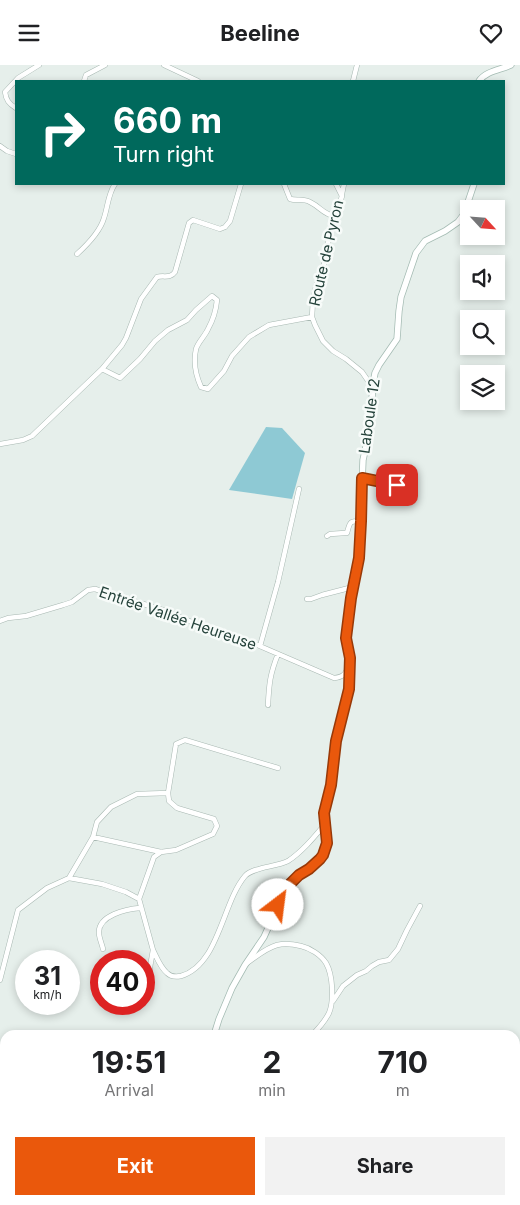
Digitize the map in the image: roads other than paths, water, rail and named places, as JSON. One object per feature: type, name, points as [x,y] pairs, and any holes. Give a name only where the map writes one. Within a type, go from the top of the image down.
[{"type":"street","points":[[16,80],[39,65]]},
{"type":"street","points":[[84,80],[86,75],[105,65]]},
{"type":"street","points":[[164,65],[196,80]]},
{"type":"street","points":[[353,80],[357,65]]},
{"type":"street","points":[[480,80],[496,70],[511,65]]},
{"type":"street","points":[[15,81],[5,92],[6,99],[10,105],[15,108]]},
{"type":"street","points":[[0,146],[15,154]]},
{"type":"street","points":[[77,254],[89,243],[104,220],[109,195],[114,185]]},
{"type":"street","points":[[0,444],[23,440],[32,436],[102,369],[122,345],[141,299],[157,277],[172,276],[175,272],[189,223],[193,220],[220,229],[225,227],[230,221],[241,185]]},
{"type":"street","points":[[284,185],[290,199],[310,201],[326,214],[336,217]]},
{"type":"street","name":"Route de Pyron","points":[[337,185],[342,195],[324,264],[316,286],[312,317],[314,325],[323,341],[332,351],[356,366],[365,375],[372,387]]},
{"type":"street","points":[[342,195],[344,185]]},
{"type":"street","name":"Laboule 12","points":[[216,1030],[227,1000],[245,965],[264,937],[286,890],[299,875],[309,869],[323,855],[327,843],[324,813],[331,785],[336,741],[349,689],[350,658],[346,638],[359,558],[364,450],[370,428],[372,387],[375,373],[397,339],[401,297],[416,253],[425,241],[458,222],[464,214],[474,185]]},
{"type":"street","points":[[102,369],[120,378],[168,330],[187,320],[212,296],[217,300],[216,312],[196,348],[196,374],[201,387],[208,389],[224,371],[232,356],[249,337],[269,325],[312,317]]},
{"type":"street","points":[[365,375],[375,373]]},
{"type":"street","points":[[362,478],[411,488]]},
{"type":"street","points":[[260,646],[278,582],[299,489]]},
{"type":"street","points":[[327,535],[346,533],[352,521],[361,521]]},
{"type":"street","points":[[307,599],[353,587]]},
{"type":"street","name":"Entrée Vallée Heureuse","points":[[0,621],[26,616],[72,602],[88,589],[95,589],[166,611],[224,636],[260,646],[334,678],[345,674],[350,664]]},
{"type":"street","points":[[268,705],[269,681],[278,654]]},
{"type":"street","points":[[93,837],[161,852],[176,850],[213,834],[217,826],[214,819],[177,808],[169,801],[168,793],[176,745],[185,741],[278,767]]},
{"type":"street","points":[[70,878],[93,837],[97,822],[111,807],[137,794],[168,793]]},
{"type":"street","points":[[155,954],[162,968],[170,975],[178,977],[192,970],[212,946],[226,910],[245,876],[253,870],[287,861],[306,847],[326,823]]},
{"type":"street","points":[[153,950],[139,899],[154,857],[161,852]]},
{"type":"street","points":[[0,980],[18,910],[47,887],[70,878],[102,884],[126,892],[139,899]]},
{"type":"street","points":[[332,1002],[343,986],[357,975],[366,971],[372,965],[389,960],[398,949],[420,906]]},
{"type":"street","points":[[103,949],[98,932],[106,919],[113,914],[140,908]]},
{"type":"street","points":[[245,965],[264,951],[278,945],[291,944],[306,947],[320,956],[326,963],[332,987],[332,1002],[329,1012],[316,1030]]},
{"type":"water","points":[[266,427],[282,428],[305,453],[292,499],[229,490]]}]
